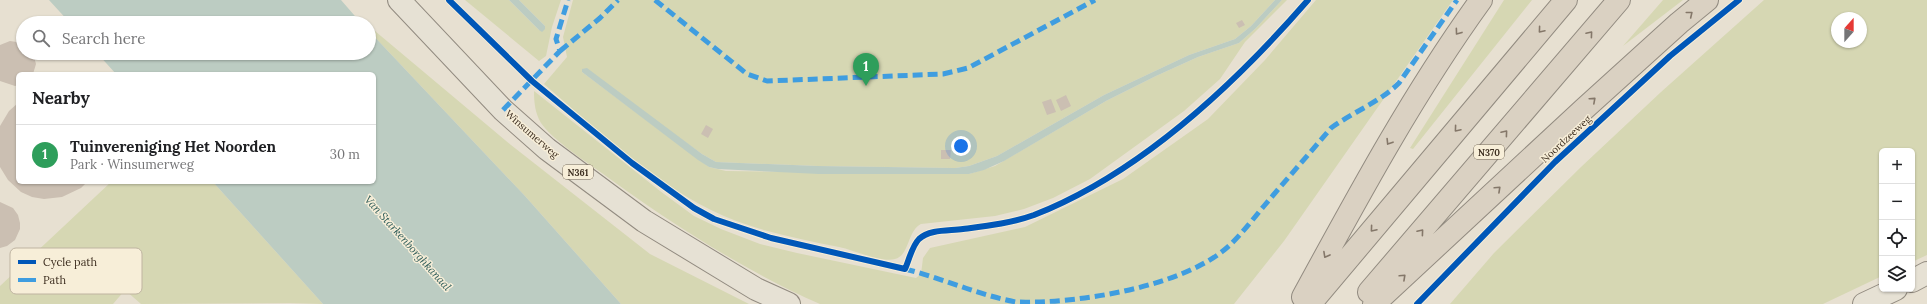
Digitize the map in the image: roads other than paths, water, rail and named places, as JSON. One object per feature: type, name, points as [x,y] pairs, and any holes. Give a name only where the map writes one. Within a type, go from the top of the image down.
[{"type":"highway","points":[[1299,304],[1380,156],[1453,39],[1481,0]]},
{"type":"highway","points":[[1310,304],[1566,0]]},
{"type":"highway","name":"N370","points":[[1359,304],[1618,0]]},
{"type":"highway","points":[[1374,304],[1584,109],[1679,23],[1707,0]]},
{"type":"main road","name":"Winsumerweg","points":[[399,0],[498,105],[547,149],[644,221],[756,289],[789,304]]},
{"type":"main road","points":[[1915,279],[1927,273]]},
{"type":"main road","points":[[1864,304],[1890,292]]},
{"type":"water","points":[[49,0],[341,0],[355,16],[64,16]]},
{"type":"water","points":[[509,0],[519,0],[545,26],[545,29],[542,32],[539,30]]},
{"type":"water","points":[[1275,0],[1282,0],[1256,28],[1239,43],[1198,57],[1156,76],[1106,101],[1004,161],[984,170],[969,174],[819,174],[718,169],[709,167],[582,72],[582,69],[587,68],[702,154],[716,162],[818,166],[955,168],[969,166],[997,156],[1104,95],[1189,55],[1235,39],[1251,26]]},
{"type":"water","name":"Van Starkenborghkanaal","points":[[376,38],[525,196],[621,304],[323,304],[215,184],[376,184],[376,72],[114,72],[103,60],[376,60]]},
{"type":"place","name":"Tuinvereniging Het Noorden","points":[[866,86]]}]
